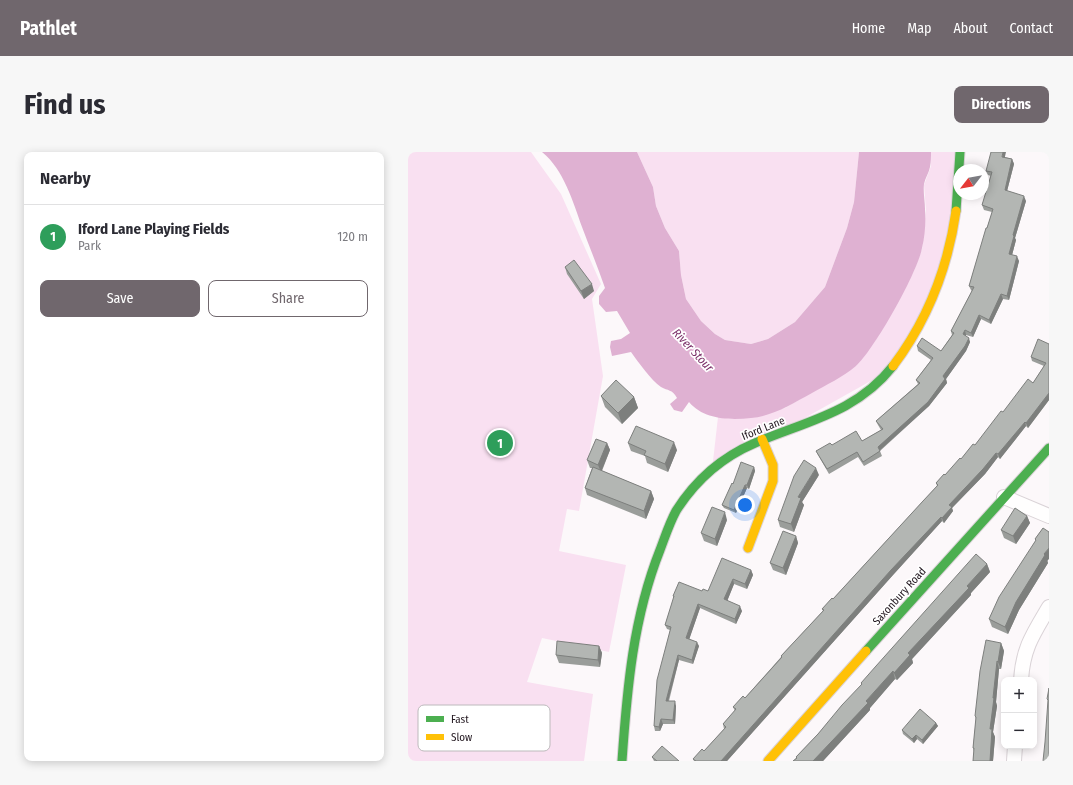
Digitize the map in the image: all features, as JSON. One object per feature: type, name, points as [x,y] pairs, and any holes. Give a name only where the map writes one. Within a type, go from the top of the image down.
[{"type":"street","name":"Iford Lane","points":[[622,761],[626,699],[634,635],[643,596],[658,553],[677,510],[703,478],[728,456],[762,439],[829,415],[854,402],[872,388],[892,369],[910,343],[929,306],[945,264],[955,217],[960,152]]},
{"type":"street","points":[[748,548],[773,481],[772,465],[762,439]]},
{"type":"street","name":"Saxonbury Road","points":[[768,761],[1049,448]]},
{"type":"street","points":[[1004,497],[1049,516]]},
{"type":"street","points":[[1021,677],[1022,663],[1030,639],[1049,607]]},
{"type":"street","points":[[1014,761],[1015,749]]},
{"type":"shaded area","points":[[531,152],[561,194],[601,284],[592,299],[603,376],[579,511],[567,509],[559,551],[626,565],[609,652],[542,638],[527,682],[593,694],[584,761],[408,761],[408,153]]},
{"type":"shaded area","points":[[637,152],[859,152],[854,202],[847,228],[825,287],[795,322],[768,339],[751,344],[725,340],[715,334],[701,321],[686,299],[681,275],[679,251],[665,228],[656,206],[653,187]]},
{"type":"shaded area","points":[[931,152],[960,152],[958,164],[953,164],[954,200],[945,264],[892,369],[712,470],[718,417],[736,419],[785,408],[856,366],[875,341],[914,271],[922,249],[926,211],[924,185],[931,166]]},
{"type":"water","name":"River Stour","points":[[542,152],[637,152],[653,187],[656,206],[665,228],[679,251],[681,275],[686,299],[701,321],[715,334],[725,340],[751,344],[768,339],[795,322],[825,287],[847,228],[854,202],[859,152],[931,152],[930,167],[924,184],[925,223],[922,248],[913,274],[884,328],[864,357],[846,374],[790,405],[759,417],[735,419],[718,418],[702,412],[689,402],[682,412],[674,410],[670,404],[677,398],[675,395],[661,387],[653,380],[631,352],[612,356],[610,347],[611,341],[621,339],[630,333],[617,311],[606,312],[599,304],[599,296],[605,288],[575,207],[562,177],[550,159]]},
{"type":"building","points":[[991,152],[1003,152],[1002,157],[1012,159],[1005,190],[1024,196],[1009,254],[1017,256],[1007,296],[1001,294],[989,320],[979,315],[971,333],[965,330],[963,334],[969,338],[965,346],[943,376],[945,379],[928,402],[878,447],[880,451],[863,462],[857,452],[827,469],[816,451],[830,443],[832,445],[856,431],[862,441],[883,429],[876,421],[920,383],[916,380],[933,358],[917,346],[922,338],[941,351],[954,333],[951,331],[974,287],[969,286],[993,209],[982,205],[984,200],[989,200],[989,182],[992,172],[989,172],[988,164]]},
{"type":"building","points":[[574,260],[592,284],[581,291],[565,267]]},
{"type":"building","points":[[1038,339],[1049,344],[1049,393],[1026,423],[1025,422],[998,454],[996,453],[949,505],[952,507],[891,570],[721,761],[696,761],[693,759],[702,749],[704,751],[726,727],[723,724],[736,709],[733,707],[743,696],[745,698],[782,657],[781,656],[824,610],[822,609],[832,598],[833,599],[938,485],[936,483],[944,474],[945,475],[960,458],[961,459],[973,444],[975,445],[1028,379],[1033,383],[1046,363],[1031,357]]},
{"type":"building","points":[[616,380],[634,397],[618,413],[601,396]]},
{"type":"building","points":[[636,426],[674,442],[665,464],[644,455],[646,451],[628,443]]},
{"type":"building","points":[[596,439],[607,443],[598,465],[587,460]]},
{"type":"building","points":[[804,460],[816,468],[798,497],[801,498],[791,524],[778,520],[794,476]]},
{"type":"building","points":[[741,462],[754,467],[747,485],[745,485],[734,510],[722,505],[732,483],[733,484]]},
{"type":"building","points":[[593,467],[651,491],[644,511],[585,488]]},
{"type":"building","points":[[712,507],[725,512],[715,539],[701,533]]},
{"type":"building","points":[[1015,508],[1027,516],[1013,536],[1001,530]]},
{"type":"building","points":[[1043,528],[1049,532],[1049,548],[1016,602],[1005,627],[989,619],[999,597]]},
{"type":"building","points":[[783,531],[796,536],[783,568],[770,563]]},
{"type":"building","points":[[976,554],[987,564],[967,586],[969,588],[908,653],[910,655],[894,673],[893,671],[866,701],[868,703],[813,761],[793,761],[797,758],[796,757],[818,734],[862,684],[861,683]]},
{"type":"building","points":[[722,558],[751,570],[745,584],[733,579],[724,599],[740,606],[735,619],[698,604],[686,638],[697,642],[692,660],[678,655],[666,701],[675,701],[673,720],[661,719],[659,727],[654,726],[657,680],[671,627],[665,625],[673,596],[679,582],[702,591],[703,589],[708,591]]},
{"type":"building","points":[[986,640],[1001,643],[998,662],[997,661],[990,729],[992,729],[990,761],[973,761],[975,716],[980,671]]},
{"type":"building","points":[[557,641],[599,646],[598,660],[556,655]]},
{"type":"building","points":[[1049,688],[1049,761],[1043,761],[1047,699]]},
{"type":"building","points":[[920,709],[936,723],[922,740],[916,735],[912,739],[902,730]]},
{"type":"building","points":[[662,746],[679,761],[657,761],[652,757]]},
{"type":"traffic: fast","points":[[956,211],[960,152]]},
{"type":"traffic: fast","points":[[622,761],[629,681],[637,628],[643,602],[667,530],[683,500],[710,471],[731,455],[755,443],[829,414],[847,405],[863,395],[879,382],[893,366]]},
{"type":"traffic: fast","points":[[866,651],[1049,448]]},
{"type":"traffic: slow","points":[[893,366],[916,331],[934,293],[948,253],[956,211]]},
{"type":"traffic: slow","points":[[748,548],[773,481],[773,465],[762,439]]},
{"type":"traffic: slow","points":[[768,761],[866,651]]},
{"type":"place","name":"Iford Lane Playing Fields","points":[[500,443]]}]
